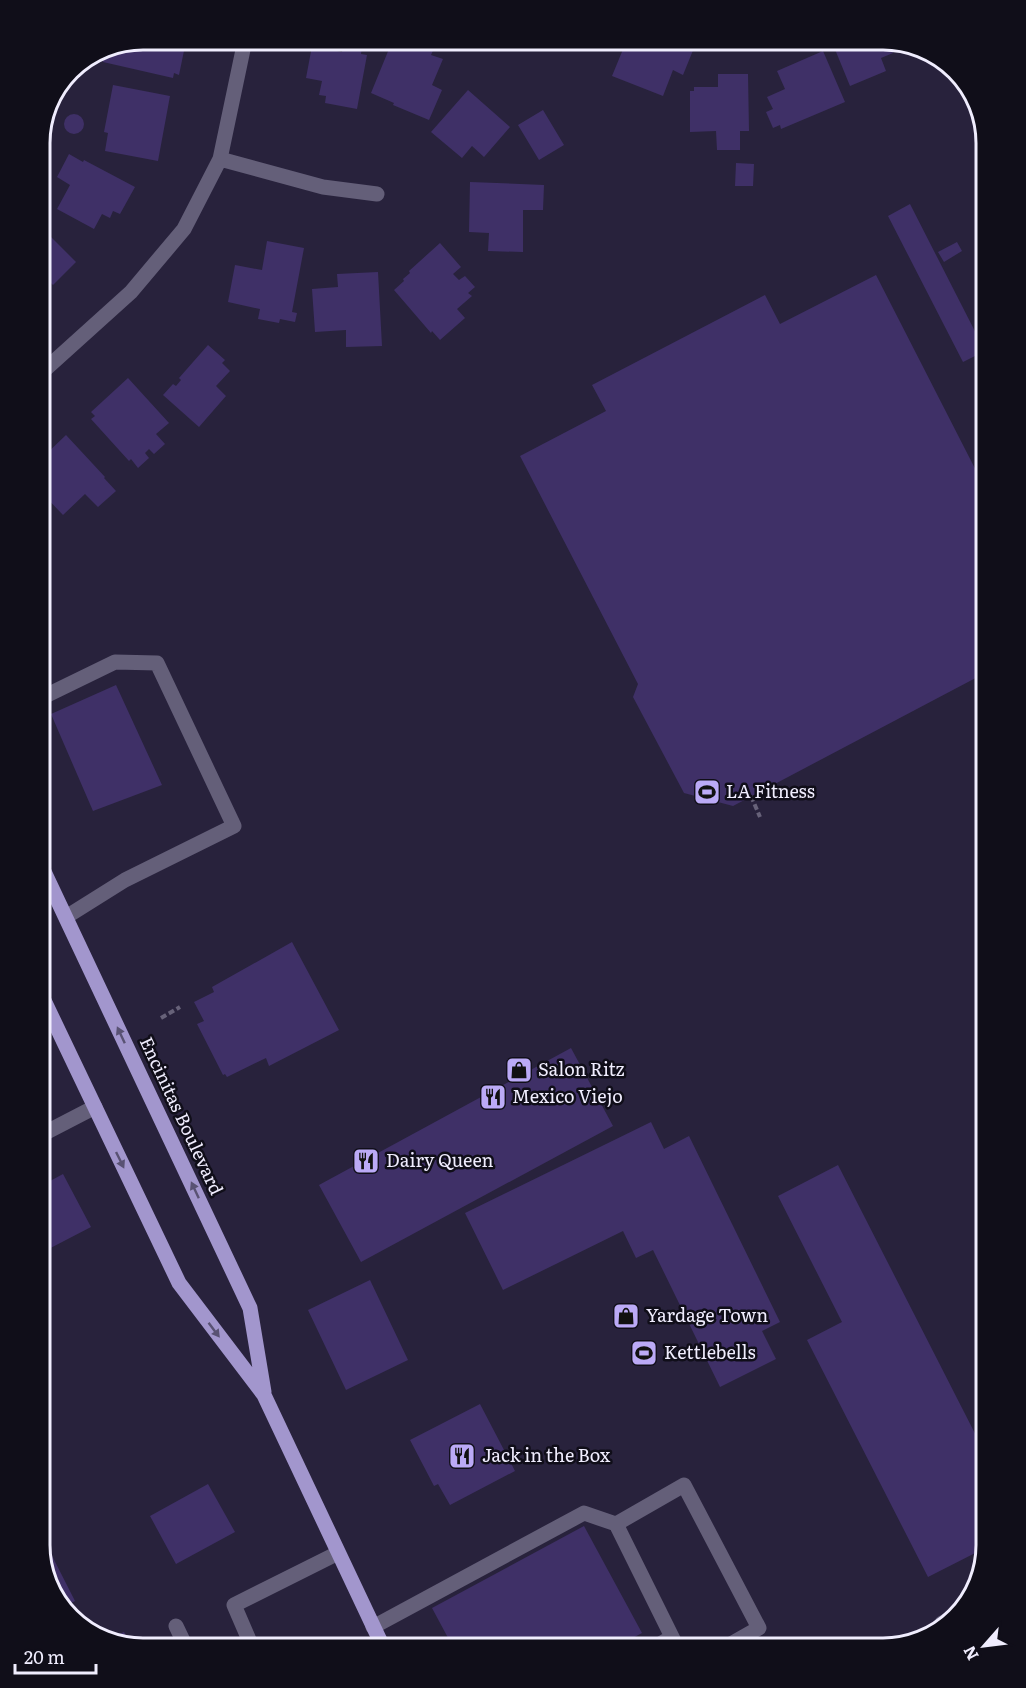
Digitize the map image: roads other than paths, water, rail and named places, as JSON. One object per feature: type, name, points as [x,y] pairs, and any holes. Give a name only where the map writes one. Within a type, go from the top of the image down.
[{"type":"main road","name":"Encinitas Boulevard","points":[[50,884],[250,1308],[264,1395]]},
{"type":"main road","name":"Encinitas Boulevard","points":[[50,1013],[178,1283],[264,1395],[378,1638]]},
{"type":"street","points":[[50,365],[131,292],[184,229],[220,159],[243,50]]},
{"type":"street","points":[[220,159],[323,187],[377,194]]},
{"type":"street","points":[[50,694],[115,662],[156,663],[234,826],[125,880],[66,917]]},
{"type":"street","points":[[50,1130],[95,1107]]},
{"type":"street","points":[[616,1524],[684,1485],[759,1628],[741,1638]]},
{"type":"street","points":[[373,1627],[584,1513],[616,1524],[673,1638]]},
{"type":"street","points":[[248,1638],[234,1605],[338,1553]]},
{"type":"street","points":[[176,1626],[182,1638]]},
{"type":"place","name":"LA Fitness","points":[[707,792]]},
{"type":"place","name":"Salon Ritz","points":[[519,1070]]},
{"type":"place","name":"Mexico Viejo","points":[[493,1097]]},
{"type":"place","name":"Dairy Queen","points":[[366,1161]]},
{"type":"place","name":"Yardage Town","points":[[626,1316]]},
{"type":"place","name":"Kettlebells","points":[[644,1353]]},
{"type":"place","name":"Jack in the Box","points":[[462,1456]]}]
